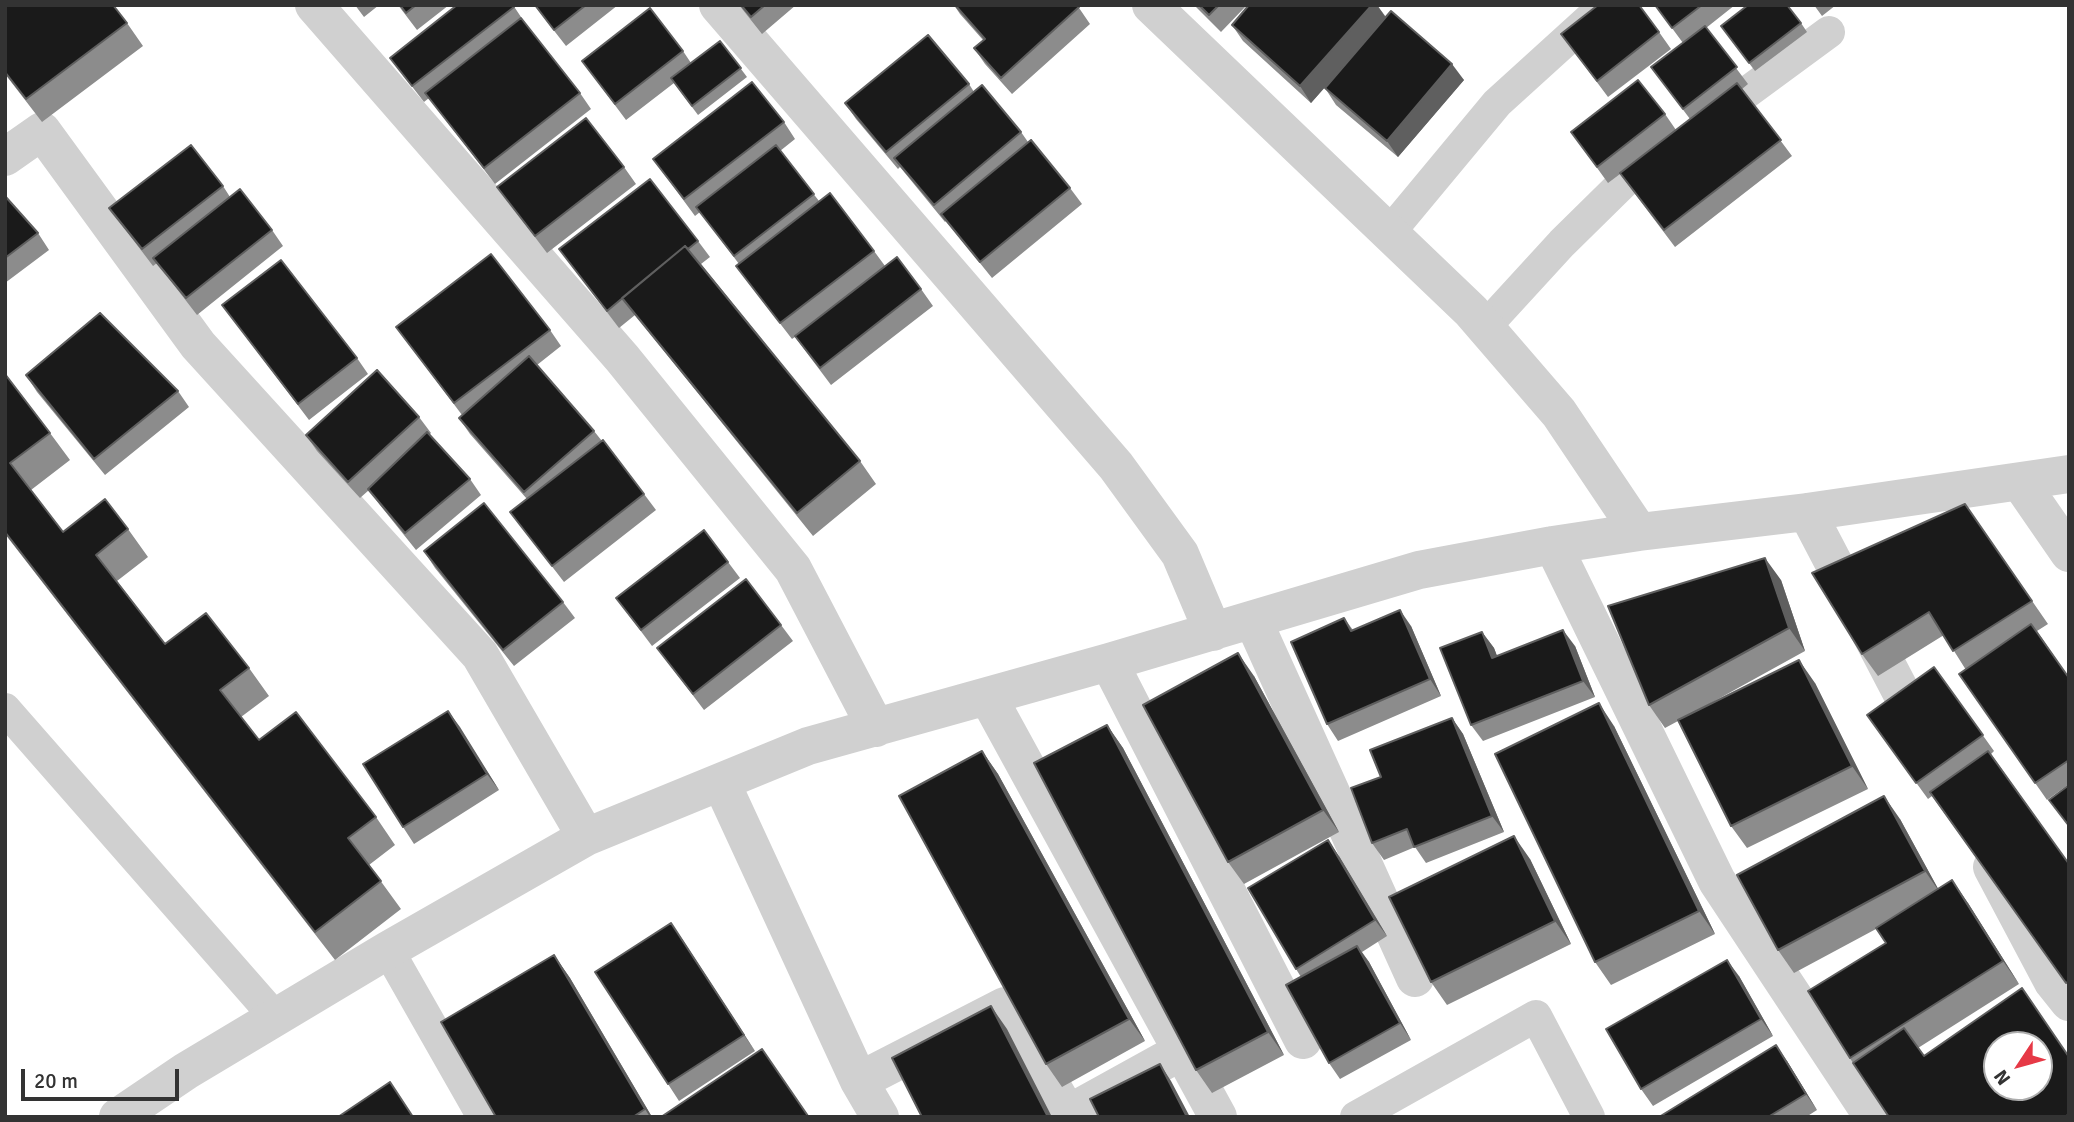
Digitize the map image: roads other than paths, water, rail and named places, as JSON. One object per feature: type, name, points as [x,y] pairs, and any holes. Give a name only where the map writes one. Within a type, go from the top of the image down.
[{"type":"street","points":[[314,5],[622,358],[793,569],[876,728]]},
{"type":"street","points":[[718,5],[1116,466],[1180,554],[1213,632]]},
{"type":"street","points":[[1151,5],[1471,311],[1559,413],[1639,532]]},
{"type":"street","points":[[5,158],[42,131],[198,345],[480,655],[586,837]]},
{"type":"street","points":[[118,1117],[186,1071],[275,1017],[586,837],[808,746],[988,697],[1419,570],[1639,532],[1807,512],[2069,474]]},
{"type":"street","points":[[2020,482],[2069,554]]},
{"type":"street","points":[[1807,512],[1942,772]]},
{"type":"street","points":[[1553,545],[1717,881],[1873,1117]]},
{"type":"street","points":[[1253,620],[1415,978]]},
{"type":"street","points":[[1109,662],[1303,1040]]},
{"type":"street","points":[[988,697],[1218,1117]]},
{"type":"street","points":[[721,782],[877,1116]]},
{"type":"street","points":[[1975,834],[2053,982],[2069,1002]]},
{"type":"street","points":[[859,1081],[1005,1006],[1068,1114],[1182,1051]]},
{"type":"lane","points":[[1390,233],[1497,103],[1605,5]]},
{"type":"lane","points":[[1485,327],[1562,243],[1623,183],[1829,32]]},
{"type":"lane","points":[[5,709],[275,1017]]},
{"type":"lane","points":[[388,950],[483,1117]]},
{"type":"lane","points":[[1356,1117],[1536,1016],[1589,1117]]}]
